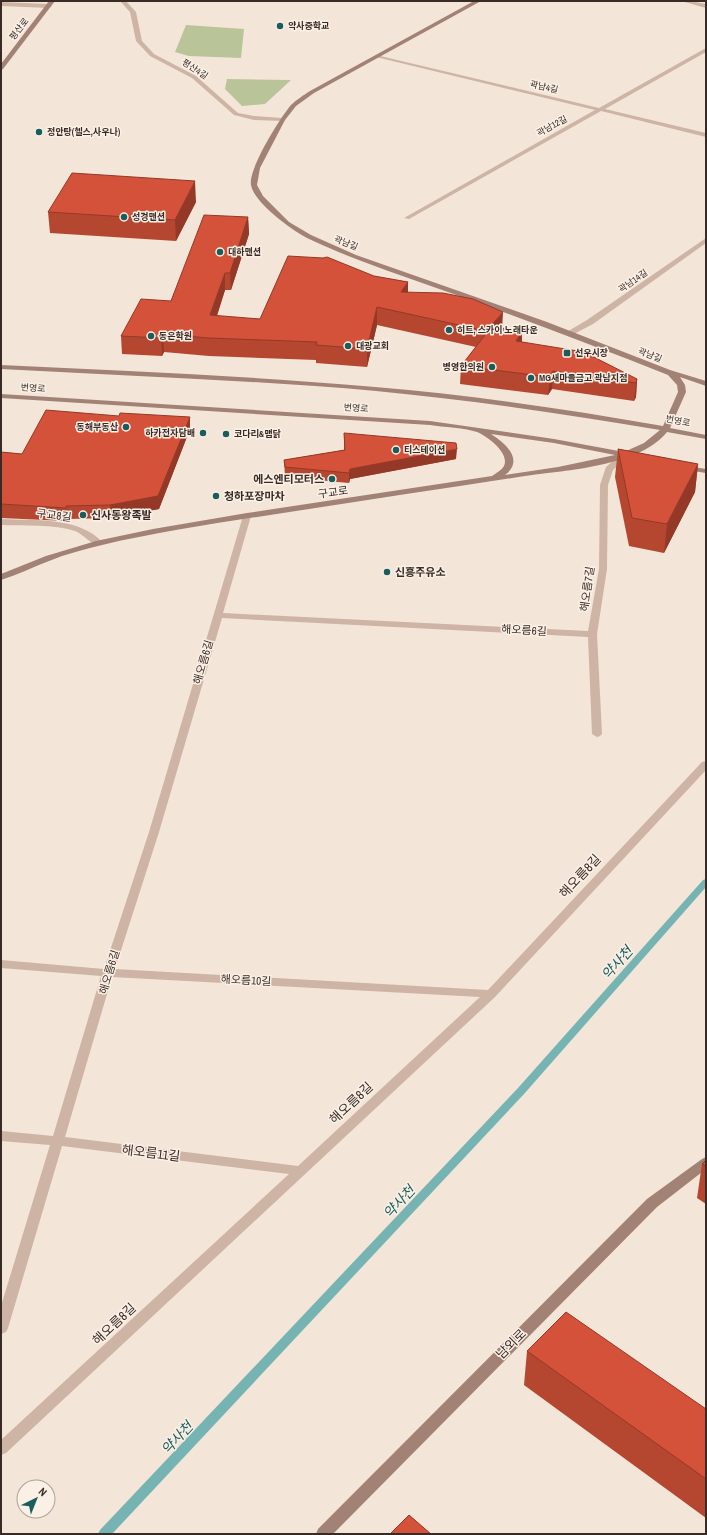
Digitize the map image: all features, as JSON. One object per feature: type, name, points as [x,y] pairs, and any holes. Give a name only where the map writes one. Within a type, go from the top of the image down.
[{"type":"main road","name":"곽남길","points":[[478,1],[302,98],[294,105],[282,120],[256,168],[254,185],[260,197],[287,223],[316,239],[354,256],[569,333],[671,373],[680,381],[683,389],[681,399],[665,429]]},
{"type":"main road","name":"평산로","points":[[1,68],[50,3]]},
{"type":"main road","points":[[656,366],[706,384]]},
{"type":"main road","name":"번영로","points":[[1,367],[381,390],[496,402],[706,437]]},
{"type":"main road","name":"번영로","points":[[1,396],[430,423],[477,429],[640,458]]},
{"type":"main road","points":[[477,429],[498,442],[506,449],[510,456],[510,462],[506,469],[492,479]]},
{"type":"main road","name":"구교로","points":[[1,577],[49,558],[99,543],[153,532],[247,516],[558,469],[625,455],[643,447],[656,438],[665,429]]},
{"type":"main road","points":[[676,465],[706,471]]},
{"type":"main road","name":"남외로","points":[[323,1534],[652,1203],[706,1162]]},
{"type":"street","name":"평산4길","points":[[123,1],[133,12],[138,41],[152,55],[194,77],[236,114],[254,118],[282,120]]},
{"type":"street","points":[[684,1],[706,6]]},
{"type":"street","points":[[1,4],[50,3]]},
{"type":"street","name":"곽남12길","points":[[407,218],[706,50]]},
{"type":"street","name":"곽남4길","points":[[378,56],[706,134]]},
{"type":"street","name":"곽남14길","points":[[569,333],[590,322],[706,240]]},
{"type":"street","name":"해오름7길","points":[[597,734],[592,634],[603,569],[604,485],[609,469],[625,455]]},
{"type":"street","name":"해오름6길","points":[[1,1328],[108,973],[154,832],[247,516]]},
{"type":"street","name":"구교8길","points":[[1,522],[56,525],[79,529],[99,543]]},
{"type":"street","name":"해오름6길","points":[[217,615],[592,634]]},
{"type":"street","name":"해오름8길","points":[[1,1449],[491,994],[706,764]]},
{"type":"street","name":"해오름10길","points":[[1,964],[108,973],[491,994]]},
{"type":"street","name":"해오름11길","points":[[1,1136],[57,1141],[301,1170]]},
{"type":"green space","points":[[186,25],[244,29],[241,58],[189,56],[175,52]]},
{"type":"green space","points":[[227,79],[291,80],[265,104],[242,106],[225,89]]},
{"type":"building","points":[[72,173],[195,181],[175,220],[48,212]]},
{"type":"building","points":[[204,215],[248,217],[230,273],[225,273],[210,315],[260,319],[288,256],[327,257],[374,276],[408,282],[401,292],[443,293],[473,299],[503,312],[486,331],[377,307],[367,349],[316,345],[317,342],[208,338],[163,334],[161,338],[121,336],[141,299],[171,301]]},
{"type":"building","points":[[492,326],[522,332],[516,341],[584,352],[637,379],[636,383],[553,371],[550,377],[461,366]]},
{"type":"building","points":[[46,410],[119,416],[120,413],[190,417],[158,496],[110,505],[66,506],[66,508],[1,504],[1,452],[22,454]]},
{"type":"building","points":[[344,433],[456,443],[457,449],[350,469],[349,473],[285,467],[284,460],[345,450]]},
{"type":"building","points":[[618,449],[698,464],[667,524],[632,518]]},
{"type":"building","points":[[706,1160],[706,1166],[702,1164]]},
{"type":"building","points":[[566,1312],[706,1409],[706,1479],[527,1351]]},
{"type":"building","points":[[409,1515],[431,1534],[390,1534]]},
{"type":"waterway","name":"약사천","points":[[104,1534],[521,1091],[706,882]]},
{"type":"place","name":"약사중학교","points":[[280,26]]},
{"type":"place","name":"정안탕(헬스,사우나)","points":[[39,132]]},
{"type":"place","name":"성경맨션","points":[[124,217]]},
{"type":"place","name":"대하맨션","points":[[220,252]]},
{"type":"place","name":"히트, 스카이 노래타운","points":[[449,330]]},
{"type":"place","name":"동은학원","points":[[151,336]]},
{"type":"place","name":"대광교회","points":[[348,346]]},
{"type":"place","name":"선우시장","points":[[567,353]]},
{"type":"place","name":"병영한의원","points":[[492,367]]},
{"type":"place","name":"MG새마을금고 곽남지점","points":[[531,378]]},
{"type":"place","name":"동해부동산","points":[[126,427]]},
{"type":"place","name":"하카전자담배","points":[[203,433]]},
{"type":"place","name":"코다리&맵닭","points":[[226,434]]},
{"type":"place","name":"티스테이션","points":[[396,450]]},
{"type":"place","name":"에스엔티모터스","points":[[332,479]]},
{"type":"place","name":"청하포장마차","points":[[216,496]]},
{"type":"place","name":"신사동왕족발","points":[[83,515]]},
{"type":"place","name":"신흥주유소","points":[[387,572]]}]
